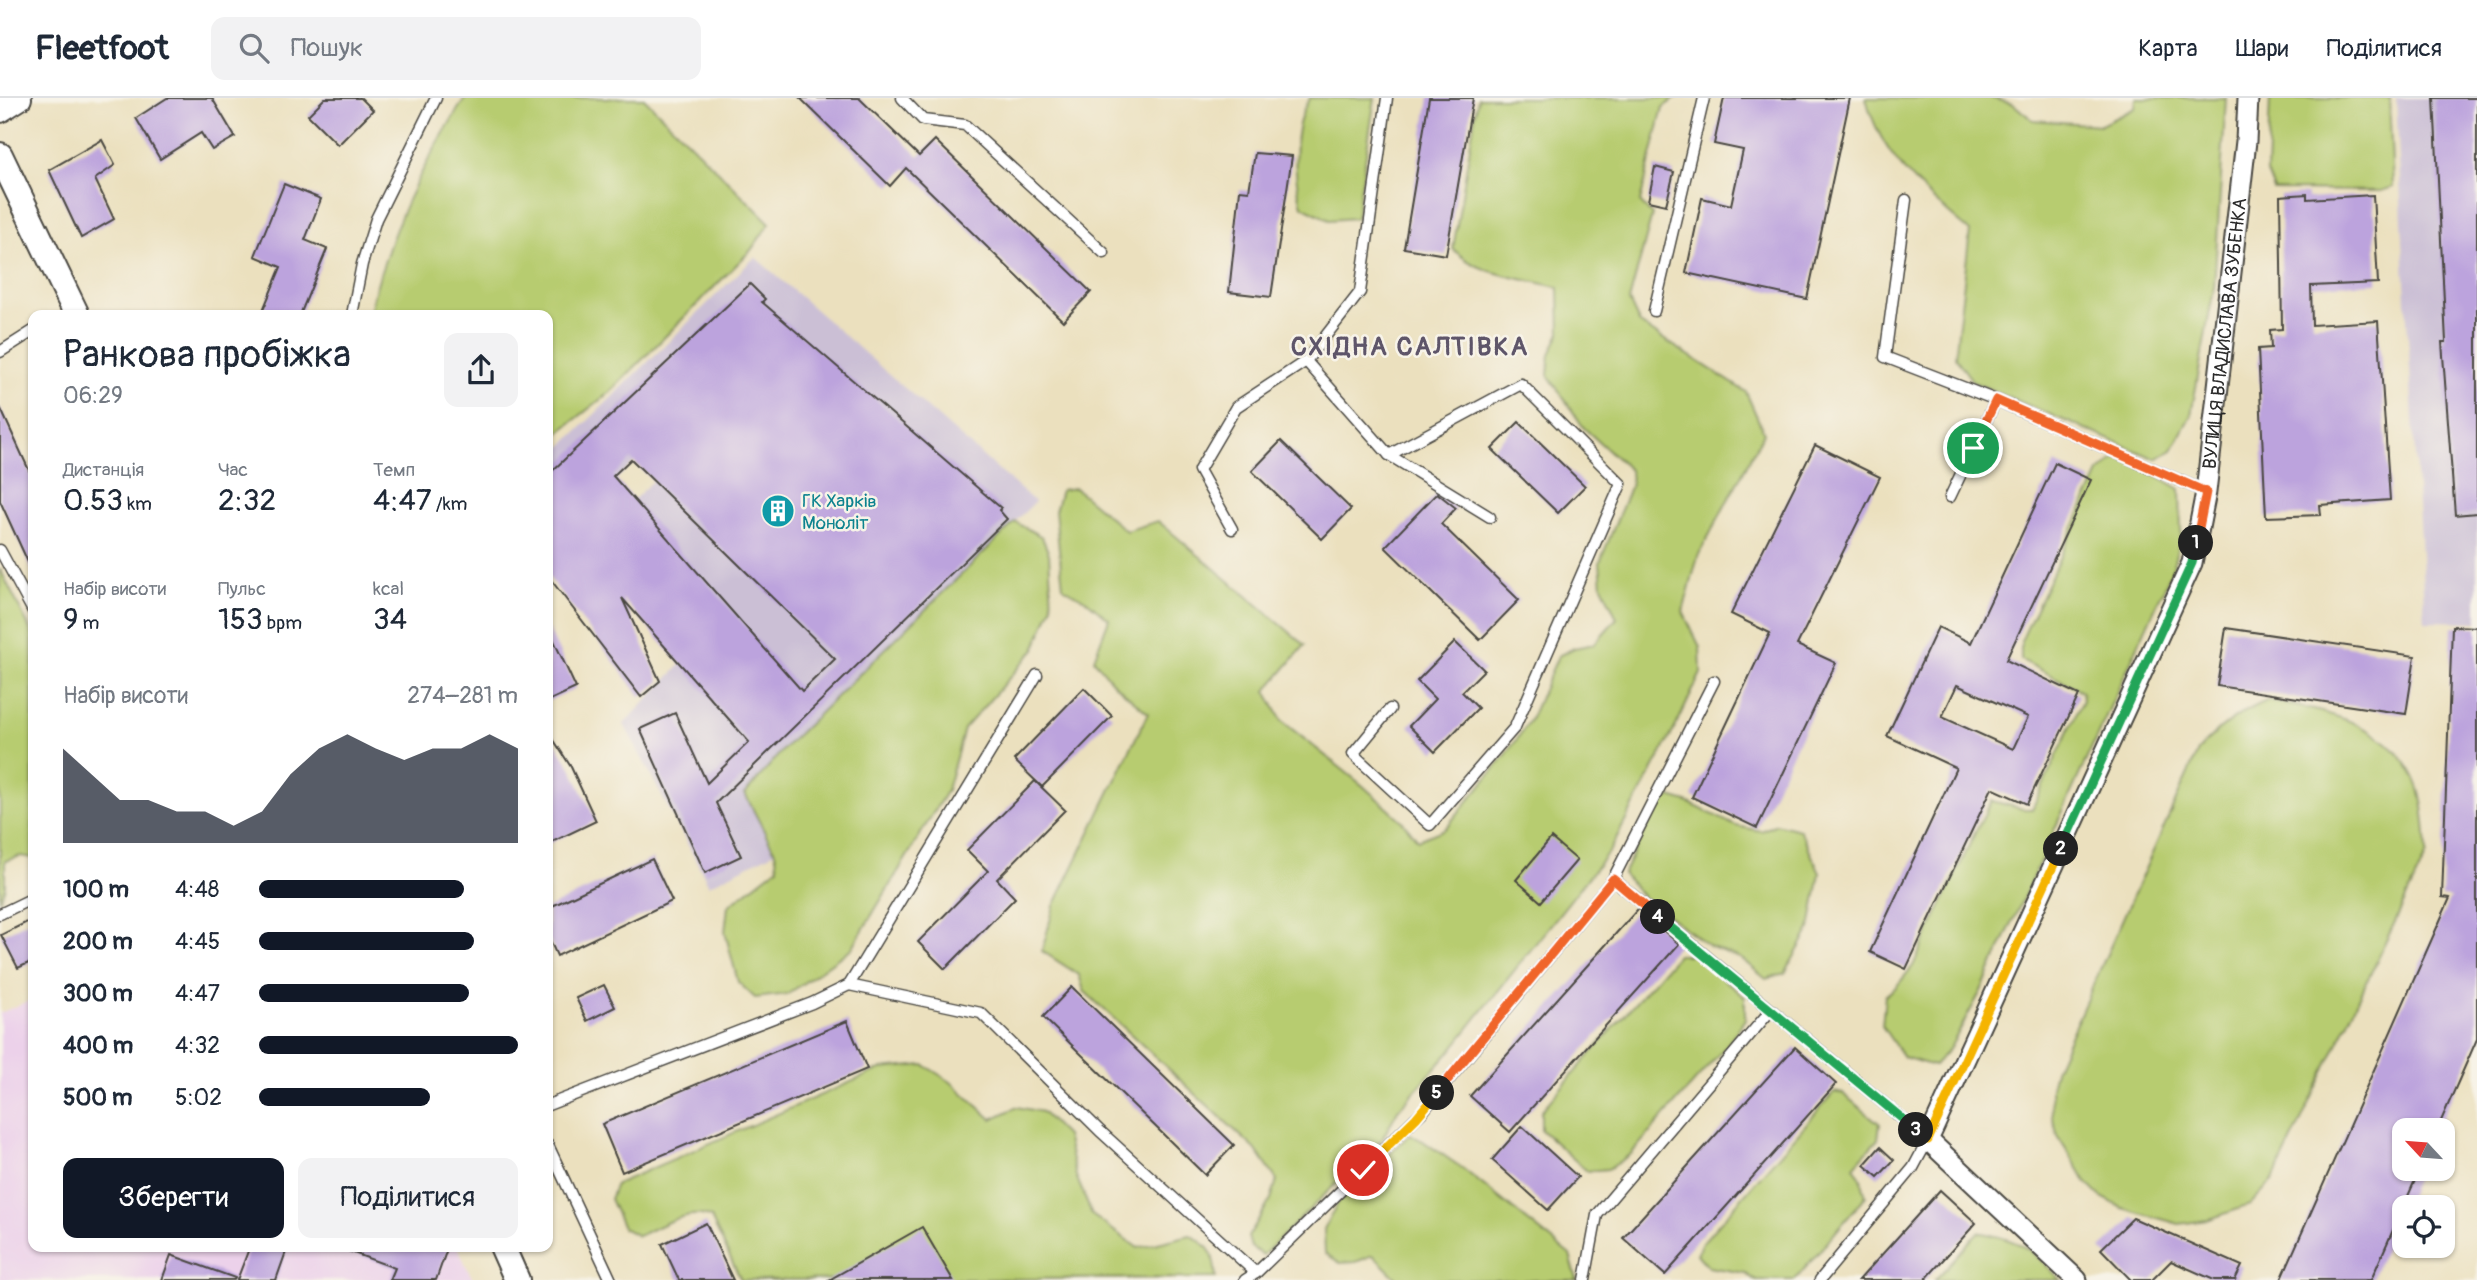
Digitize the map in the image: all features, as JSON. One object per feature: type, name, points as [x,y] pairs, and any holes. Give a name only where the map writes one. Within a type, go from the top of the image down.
[{"type":"street","points":[[0,110],[19,98]]},
{"type":"street","name":"ВУЛИЦЯ ВЛАДИСЛАВА ЗУБЕНКА","points":[[1928,1140],[2192,563],[2206,492],[2246,141],[2248,98]]},
{"type":"street","points":[[0,155],[72,310]]},
{"type":"street","points":[[1928,1140],[2077,1280]]},
{"type":"street","points":[[505,1252],[517,1280]]},
{"type":"lane","points":[[353,310],[362,264],[376,219],[436,98]]},
{"type":"lane","points":[[902,98],[923,120],[965,125],[1104,253]]},
{"type":"lane","points":[[1232,529],[1199,470],[1236,407],[1306,361],[1360,292],[1387,98]]},
{"type":"lane","points":[[1654,311],[1704,98]]},
{"type":"lane","points":[[1906,200],[1885,357],[1996,400],[2206,492]]},
{"type":"lane","points":[[0,352],[28,334]]},
{"type":"lane","points":[[1306,361],[1389,455],[1490,517]]},
{"type":"lane","points":[[1389,455],[1521,384],[1621,484],[1515,727],[1430,825],[1353,754],[1390,709]]},
{"type":"lane","points":[[1950,496],[1996,400]]},
{"type":"lane","points":[[0,550],[28,602]]},
{"type":"lane","points":[[553,1103],[812,1003],[849,985],[1037,675]]},
{"type":"lane","points":[[1245,1280],[1256,1273],[1424,1110],[1613,879],[1714,681]]},
{"type":"lane","points":[[1613,879],[1928,1140],[1913,1168],[1820,1280]]},
{"type":"lane","points":[[0,914],[28,900]]},
{"type":"lane","points":[[849,985],[981,1013],[1100,1131],[1256,1273]]},
{"type":"lane","points":[[1585,1280],[1597,1215],[1771,1010]]},
{"type":"lane","points":[[553,1156],[611,1280]]},
{"type":"shaded area","points":[[2396,98],[2477,98],[2477,622],[2425,621]]},
{"type":"shaded area","points":[[755,257],[1035,502],[786,746],[745,794],[775,852],[709,885],[624,724],[694,651],[593,542],[653,480],[824,648],[916,551],[722,379],[553,539],[553,455]]},
{"type":"shaded area","points":[[28,1001],[28,1252],[460,1252],[473,1280],[0,1280],[0,1013]]},
{"type":"green space","points":[[465,98],[644,98],[770,223],[751,250],[610,392],[553,437],[553,310],[371,310],[391,241],[430,158]]},
{"type":"green space","points":[[1310,98],[1375,98],[1356,218],[1329,220],[1302,206],[1297,180],[1297,136],[1299,123]]},
{"type":"green space","points":[[1478,98],[1677,98],[1663,107],[1640,202],[1652,215],[1629,301],[1640,324],[1746,392],[1764,433],[1698,556],[1683,612],[1700,647],[1701,673],[1610,850],[1448,1054],[1398,1110],[1382,1139],[1263,1255],[1251,1247],[1248,1237],[1271,1199],[1277,1180],[1255,1149],[1084,991],[1079,975],[1042,951],[1054,906],[1148,713],[1114,684],[1094,659],[1109,619],[1087,601],[1063,587],[1055,511],[1061,490],[1075,488],[1126,531],[1158,521],[1305,645],[1266,691],[1282,721],[1362,785],[1401,820],[1418,840],[1445,829],[1506,755],[1530,720],[1558,656],[1574,648],[1594,644],[1617,618],[1602,586],[1600,562],[1631,485],[1630,470],[1584,428],[1548,375],[1550,354],[1560,333],[1559,288],[1489,271],[1453,249]]},
{"type":"green space","points":[[1866,98],[1991,98],[2013,104],[2033,120],[2101,125],[2135,108],[2136,98],[2226,98],[2214,288],[2191,415],[2172,450],[2156,459],[1973,382],[1955,357],[1970,231],[1921,188],[1894,157],[1882,139]]},
{"type":"green space","points":[[2270,98],[2389,98],[2393,187],[2381,191],[2274,190],[2267,173]]},
{"type":"green space","points":[[2116,458],[2147,470],[2180,489],[2181,535],[2171,573],[1981,991],[1950,1048],[1934,1066],[1903,1057],[1882,1026],[1885,996],[1913,966],[1992,801],[2032,809],[2083,700],[2082,691],[2021,660],[2021,641],[2099,473]]},
{"type":"green space","points":[[1015,522],[1042,537],[1049,554],[1052,607],[1035,649],[964,729],[947,790],[852,948],[788,994],[755,998],[738,982],[725,932],[728,906],[778,867],[775,852],[745,794],[786,746]]},
{"type":"green space","points":[[0,569],[28,625],[28,857],[21,856],[5,861],[5,887],[0,900]]},
{"type":"green space","points":[[2267,701],[2313,710],[2357,724],[2377,735],[2394,750],[2409,767],[2419,789],[2427,854],[2273,1180],[2250,1205],[2207,1220],[2179,1224],[2122,1208],[2100,1196],[2087,1183],[2058,1136],[2052,1116],[2051,1088],[2055,1070],[2198,751],[2229,722]]},
{"type":"green space","points":[[1670,797],[1687,802],[1736,826],[1761,831],[1776,824],[1800,830],[1820,873],[1810,929],[1785,973],[1766,979],[1740,958],[1709,946],[1643,897],[1623,874],[1657,806]]},
{"type":"green space","points":[[1677,955],[1693,955],[1745,997],[1745,1019],[1727,1045],[1631,1154],[1608,1169],[1587,1171],[1541,1130],[1541,1111]]},
{"type":"green space","points":[[924,1065],[951,1082],[992,1119],[1017,1107],[1042,1112],[1066,1136],[1076,1176],[1092,1215],[1138,1248],[1190,1235],[1203,1243],[1210,1252],[1216,1278],[741,1280],[711,1218],[702,1215],[684,1216],[638,1236],[623,1228],[610,1199],[616,1184],[881,1069]]},
{"type":"green space","points":[[1834,1092],[1843,1094],[1880,1124],[1878,1139],[1854,1166],[1866,1196],[1795,1280],[1754,1280],[1745,1273],[1708,1267],[1697,1254],[1702,1243]]},
{"type":"green space","points":[[1410,1134],[1462,1168],[1570,1255],[1577,1280],[1398,1280],[1373,1255],[1356,1262],[1340,1263],[1325,1253],[1324,1229],[1337,1204]]},
{"type":"green space","points":[[1978,1232],[2025,1247],[2061,1280],[1935,1280]]},
{"type":"building","points":[[167,98],[212,98],[235,137],[212,150],[201,133],[160,159],[136,118]]},
{"type":"building","points":[[325,98],[361,98],[373,110],[338,145],[308,115]]},
{"type":"building","points":[[800,98],[859,98],[919,156],[935,140],[1091,292],[1063,321],[906,168],[890,186]]},
{"type":"building","points":[[1429,98],[1473,98],[1446,255],[1404,248]]},
{"type":"building","points":[[1724,98],[1850,98],[1807,299],[1686,273],[1702,198],[1731,205],[1743,150],[1714,144]]},
{"type":"building","points":[[2434,98],[2477,98],[2477,513],[2455,515],[2442,342],[2446,342]]},
{"type":"building","points":[[102,140],[115,165],[95,179],[114,219],[81,238],[49,170]]},
{"type":"building","points":[[1255,153],[1292,156],[1271,297],[1229,292],[1240,190],[1249,191]]},
{"type":"building","points":[[1655,167],[1674,172],[1666,205],[1648,201]]},
{"type":"building","points":[[284,184],[321,199],[305,240],[327,249],[302,310],[263,310],[281,267],[255,256]]},
{"type":"building","points":[[2307,194],[2307,199],[2373,195],[2378,283],[2311,286],[2312,325],[2378,321],[2390,500],[2320,505],[2321,515],[2266,517],[2258,349],[2271,348],[2270,330],[2282,329],[2280,196]]},
{"type":"building","points":[[750,284],[765,299],[762,302],[1001,508],[999,510],[1007,519],[716,803],[741,856],[705,873],[640,729],[675,713],[707,783],[749,742],[622,598],[660,681],[641,697],[553,583],[553,470]],"holes":[[[631,459],[835,659],[802,691],[613,476]]]},
{"type":"building","points":[[0,407],[28,468],[28,562],[0,501]]},
{"type":"building","points":[[1519,422],[1585,486],[1558,513],[1492,449]]},
{"type":"building","points":[[1281,441],[1351,509],[1322,539],[1252,471]]},
{"type":"building","points":[[1815,445],[1880,477],[1797,645],[1836,663],[1757,828],[1692,797],[1770,633],[1731,614]]},
{"type":"building","points":[[2055,463],[2091,480],[2006,660],[2079,695],[2027,804],[1992,788],[1906,969],[1870,952],[1956,768],[1887,736],[1938,627],[1971,643]],"holes":[[[1957,685],[2028,717],[2013,749],[1942,717]]]},
{"type":"building","points":[[1437,493],[1456,508],[1441,524],[1519,600],[1480,640],[1385,547]]},
{"type":"building","points":[[2452,626],[2477,627],[2477,1039],[2442,1118],[2392,1118],[2392,1181],[2415,1181],[2409,1195],[2392,1195],[2392,1232],[2371,1280],[2281,1280],[2450,898],[2442,897]]},
{"type":"building","points":[[2226,628],[2415,656],[2406,714],[2217,686]]},
{"type":"building","points":[[553,639],[576,688],[553,699]]},
{"type":"building","points":[[1455,642],[1484,670],[1462,692],[1478,708],[1435,752],[1409,726],[1435,699],[1417,681]]},
{"type":"building","points":[[1084,688],[1112,716],[1042,787],[1014,760]]},
{"type":"building","points":[[553,739],[571,767],[596,821],[553,842]]},
{"type":"building","points":[[1035,781],[1065,810],[997,879],[1015,898],[945,969],[918,942],[988,871],[967,850]]},
{"type":"building","points":[[1551,838],[1577,860],[1541,902],[1516,880]]},
{"type":"building","points":[[652,859],[672,901],[557,956],[553,947],[553,906]]},
{"type":"building","points":[[1638,909],[1679,944],[1510,1132],[1470,1096]]},
{"type":"building","points":[[28,922],[28,963],[18,968],[1,935]]},
{"type":"building","points":[[604,985],[615,1007],[587,1021],[576,998]]},
{"type":"building","points":[[1072,987],[1234,1145],[1205,1175],[1043,1017]]},
{"type":"building","points":[[847,1021],[867,1069],[622,1172],[602,1124]]},
{"type":"building","points":[[1795,1047],[1836,1084],[1665,1275],[1623,1238]]},
{"type":"building","points":[[1522,1126],[1578,1177],[1548,1210],[1492,1160]]},
{"type":"building","points":[[1880,1147],[1894,1160],[1878,1177],[1864,1165]]},
{"type":"building","points":[[1940,1190],[1976,1223],[1925,1280],[1859,1280]]},
{"type":"building","points":[[2133,1218],[2242,1266],[2235,1280],[2214,1280],[2171,1261],[2152,1280],[2131,1280],[2101,1249]]},
{"type":"building","points":[[706,1223],[733,1280],[679,1280],[662,1244]]},
{"type":"building","points":[[922,1227],[953,1280],[829,1280]]},
{"type":"building","points":[[248,1252],[286,1252],[276,1280],[237,1280]]},
{"type":"building","points":[[351,1252],[446,1252],[436,1280],[390,1280],[395,1268]]},
{"type":"building","points":[[171,1255],[235,1278],[162,1280]]},
{"type":"place","name":"ГК Харків Моноліт","points":[[778,511]]},
{"type":"district","name":"СХІДНА САЛТІВКА","points":[[1410,346]]},
{"type":"route","points":[[1363,1170],[1424,1110],[1613,879],[1928,1140],[2192,563],[2206,492],[1996,400],[1973,448]]}]
